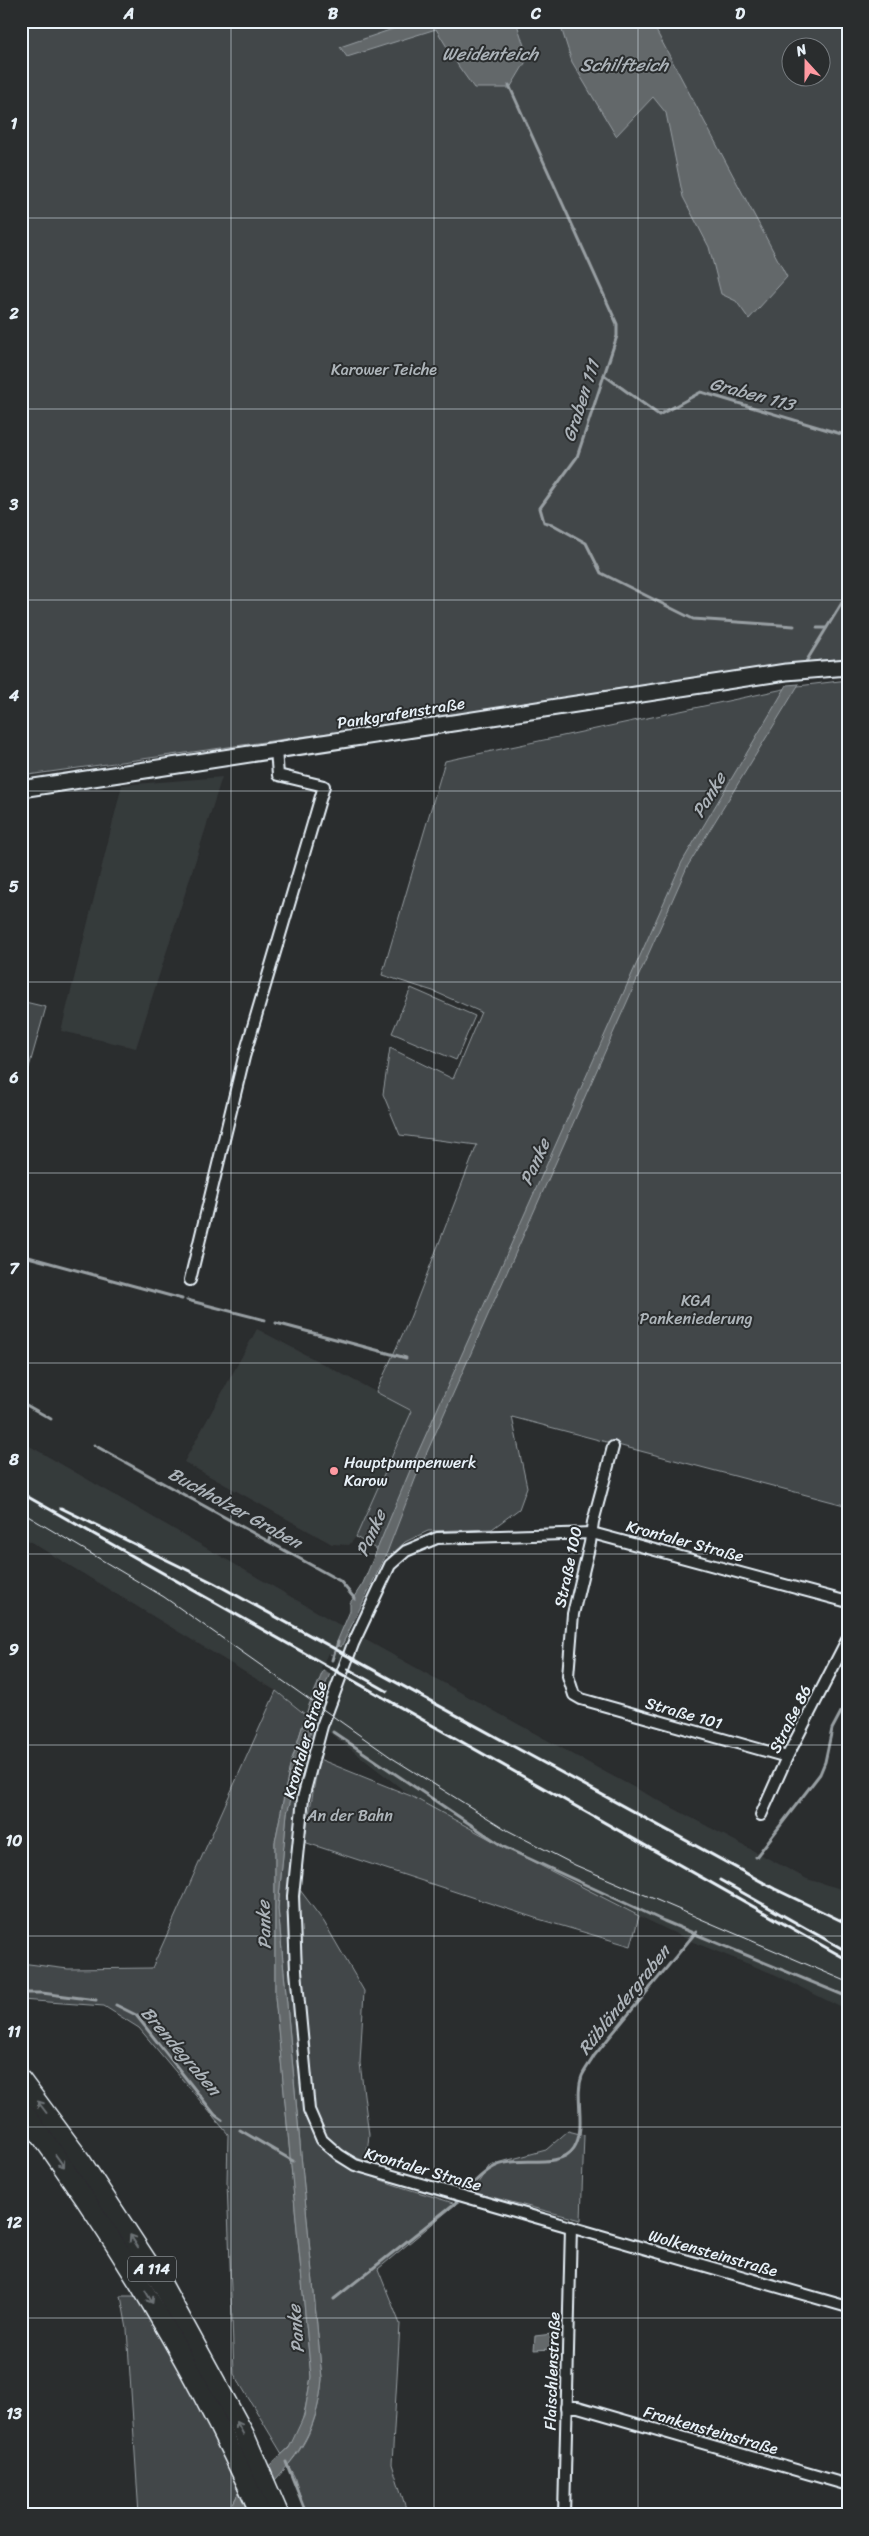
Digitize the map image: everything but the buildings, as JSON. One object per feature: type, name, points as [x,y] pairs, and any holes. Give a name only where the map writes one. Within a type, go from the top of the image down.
[{"type":"highway","name":"A 114","points":[[21,2080],[81,2161],[163,2286],[244,2434],[258,2491]]},
{"type":"highway","name":"A 114","points":[[21,2108],[70,2174],[142,2286],[258,2491],[279,2515]]},
{"type":"main road","name":"Pankgrafenstraße","points":[[21,789],[786,672],[848,667]]},
{"type":"street","points":[[190,1280],[244,1056],[324,786],[278,774],[276,750]]},
{"type":"street","name":"Straße 100","points":[[574,1695],[568,1676],[573,1614],[613,1448]]},
{"type":"street","name":"Krontaler Straße","points":[[571,2227],[355,2165],[339,2156],[322,2140],[309,2110],[296,1971],[293,1896],[303,1798],[322,1726],[352,1644],[390,1565],[406,1551],[437,1538],[592,1533],[848,1602]]},
{"type":"street","name":"Straße 86","points":[[761,1815],[787,1757],[848,1638]]},
{"type":"street","name":"Straße 101","points":[[574,1695],[581,1699],[787,1757]]},
{"type":"street","name":"Wolkensteinstraße","points":[[571,2227],[848,2307]]},
{"type":"street","name":"Flaischlenstraße","points":[[564,2515],[571,2227]]},
{"type":"street","name":"Frankensteinstraße","points":[[566,2407],[578,2407],[848,2486]]},
{"type":"shaded area","points":[[222,777],[136,1048],[61,1031],[122,785]]},
{"type":"shaded area","points":[[257,1329],[412,1411],[356,1537],[349,1545],[332,1544],[184,1462]]},
{"type":"shaded area","points":[[21,1441],[364,1639],[605,1772],[807,1879],[848,1891],[848,2011],[776,1975],[693,1942],[639,1916],[508,1849],[411,1796],[276,1691],[21,1536]]},
{"type":"green space","name":"Karower Teiche","points":[[21,21],[848,21],[848,659],[821,660],[407,722],[21,776]]},
{"type":"green space","name":"KGA Pankeniederung","points":[[848,680],[848,1506],[512,1417],[527,1487],[519,1509],[492,1529],[428,1531],[405,1542],[389,1557],[356,1537],[412,1411],[376,1392],[410,1318],[477,1145],[400,1135],[383,1094],[390,1048],[453,1079],[481,1012],[433,991],[382,975],[445,761],[798,686]]},
{"type":"green space","points":[[411,988],[475,1016],[456,1060],[392,1033]]},
{"type":"green space","points":[[21,1001],[46,1007],[22,1092],[21,1092]]},
{"type":"green space","points":[[276,1691],[306,1715],[290,1766],[275,1842],[275,1996],[311,2377],[299,2429],[295,2439],[282,2454],[234,2374],[227,2182],[228,2134],[139,2028],[104,2006],[21,2000],[21,1963],[68,1969],[152,1968]]},
{"type":"green space","points":[[314,1720],[316,1723],[297,1795],[288,1895],[301,2092],[305,2116],[317,2138],[332,2153],[350,2166],[392,2184],[456,2204],[378,2269],[400,2324],[392,2464],[408,2515],[306,2515],[294,2476],[288,2465],[308,2436],[319,2403],[322,2379],[278,1908],[287,1813]]},
{"type":"green space","name":"An der Bahn","points":[[319,1759],[411,1796],[508,1849],[639,1916],[631,1946],[535,1918],[304,1842]]},
{"type":"green space","points":[[300,1890],[324,1922],[364,1991],[360,2063],[369,2135],[366,2162],[345,2152],[328,2139],[314,2110],[298,1931]]},
{"type":"green space","points":[[568,2131],[584,2135],[581,2220],[472,2192],[490,2165],[546,2150]]},
{"type":"green space","points":[[121,2296],[139,2296],[214,2433],[239,2492],[227,2515],[139,2515],[127,2329]]},
{"type":"water","name":"Weidenteich","points":[[416,21],[516,21],[528,58],[510,88],[474,88],[436,29],[347,57],[340,47]]},
{"type":"water","name":"Schilfteich","points":[[559,21],[651,21],[787,277],[749,319],[736,301],[721,294],[709,247],[683,197],[666,113],[653,97],[616,136],[572,62]]},
{"type":"water","points":[[799,684],[687,867],[416,1477],[386,1555],[341,1647],[336,1644],[350,1611],[350,1603],[363,1583],[411,1468],[682,862],[787,685]]},
{"type":"water","points":[[330,1654],[336,1658],[320,1699],[287,1813],[278,1908],[322,2379],[313,2421],[295,2456],[272,2484],[240,2515],[227,2515],[239,2492],[289,2448],[304,2416],[311,2377],[275,1997],[275,1842],[290,1766],[309,1705]]},
{"type":"water","points":[[552,2334],[552,2349],[534,2350],[535,2336]]},
{"type":"pier","points":[[328,1653],[338,1659],[331,1674],[321,1668]]},
{"type":"waterway","name":"Graben 111","points":[[509,85],[617,324],[617,336],[577,457],[540,508],[544,522],[552,524],[586,543],[601,573],[693,619],[794,626]]},
{"type":"waterway","name":"Graben 113","points":[[604,375],[659,415],[701,392],[848,436]]},
{"type":"waterway","name":"Panke","points":[[804,665],[848,593]]},
{"type":"waterway","name":"Graben 111","points":[[817,628],[826,628]]},
{"type":"waterway","points":[[21,1255],[182,1299]]},
{"type":"waterway","points":[[187,1300],[265,1320]]},
{"type":"waterway","points":[[276,1323],[406,1358]]},
{"type":"waterway","name":"Buchholzer Graben","points":[[21,1402],[51,1419]]},
{"type":"waterway","name":"Buchholzer Graben","points":[[94,1445],[340,1581],[355,1599]]},
{"type":"waterway","points":[[269,1541],[276,1529]]},
{"type":"waterway","name":"Panke","points":[[332,1660],[338,1642]]},
{"type":"waterway","name":"Rübländergraben","points":[[756,1857],[820,1774],[825,1762],[832,1729],[848,1699]]},
{"type":"waterway","points":[[333,1732],[504,1847],[664,1921],[848,1997]]},
{"type":"waterway","name":"Rübländergraben","points":[[468,2189],[494,2167],[505,2163],[561,2158],[574,2148],[580,2131],[579,2093],[582,2076],[594,2056],[696,1932]]},
{"type":"waterway","name":"Brendegraben","points":[[21,1993],[42,1993],[96,2000]]},
{"type":"waterway","name":"Brendegraben","points":[[116,2005],[136,2015],[215,2115],[222,2120]]},
{"type":"waterway","name":"Brendegraben","points":[[240,2130],[293,2161]]},
{"type":"waterway","name":"Rübländergraben","points":[[334,2299],[459,2200]]},
{"type":"waterway","points":[[286,2462],[307,2515]]},
{"type":"tram line","points":[[21,1512],[164,1597],[392,1758],[507,1830],[575,1865],[848,1982]]},
{"type":"railway","points":[[21,1493],[848,1960]]},
{"type":"railway","points":[[61,1508],[214,1583],[775,1889],[848,1924]]},
{"type":"railway","points":[[348,1669],[387,1691]]},
{"type":"railway","points":[[720,1880],[848,1952]]},
{"type":"place","name":"Hauptpumpenwerk Karow","points":[[334,1471]]}]
